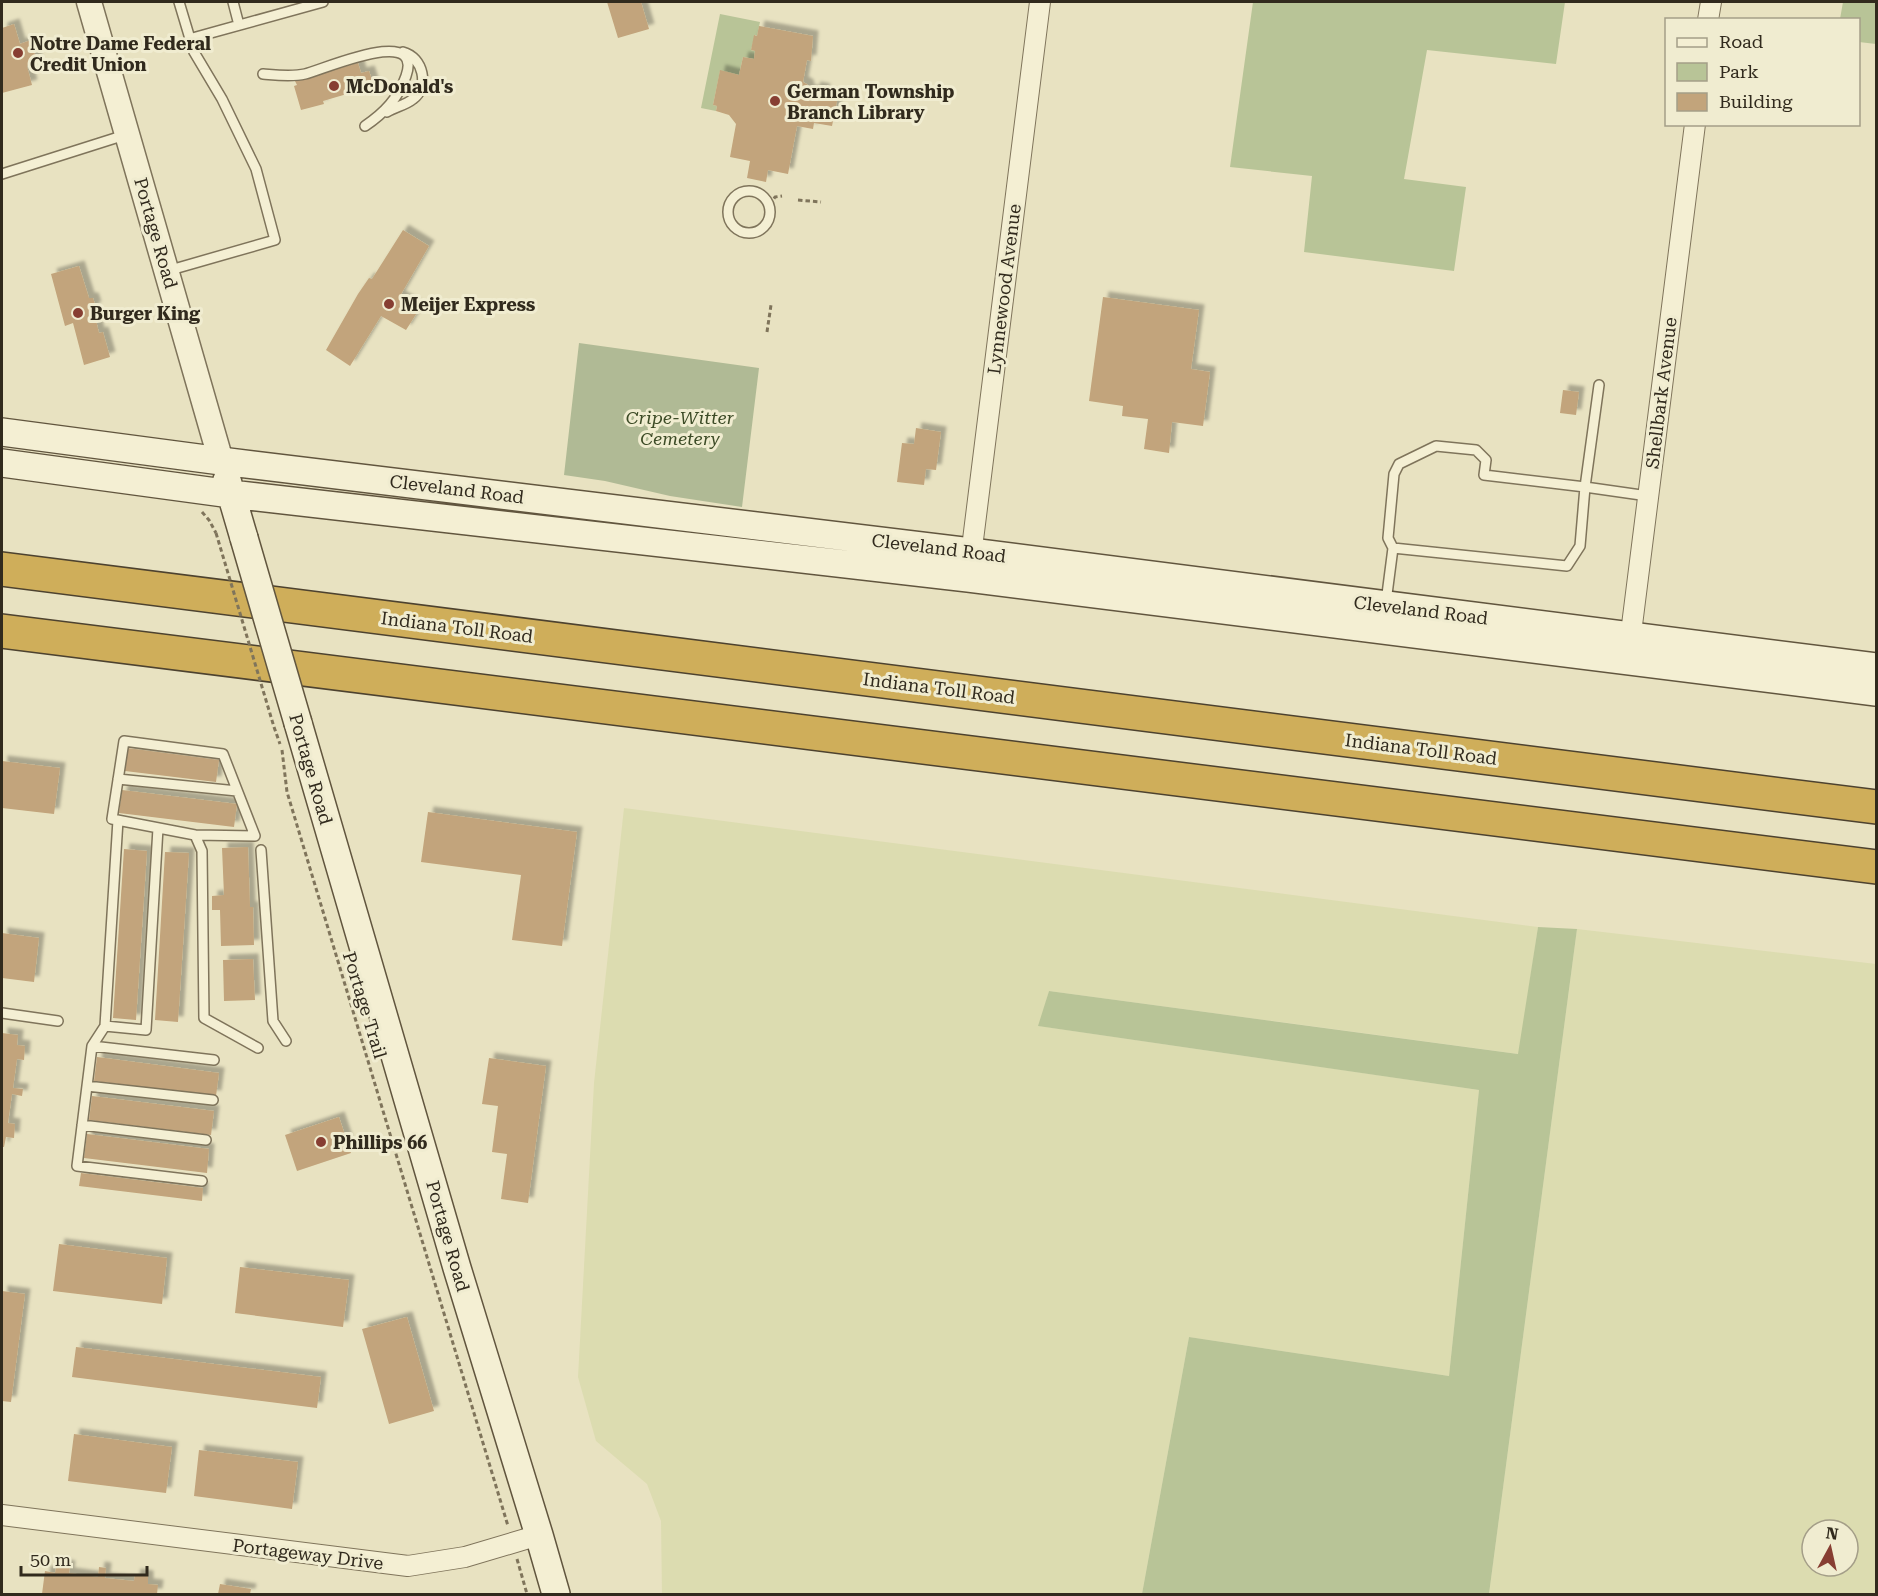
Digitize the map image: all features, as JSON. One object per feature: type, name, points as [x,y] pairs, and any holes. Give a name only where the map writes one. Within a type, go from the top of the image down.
[{"type":"highway","name":"Indiana Toll Road","points":[[2,569],[1876,807]]},
{"type":"highway","points":[[2,631],[1876,867]]},
{"type":"main road","name":"Cleveland Road","points":[[2,432],[970,565],[1628,662],[1876,692]]},
{"type":"main road","name":"Portage Road","points":[[221,461],[244,538],[286,725],[457,1268],[556,1594]]},
{"type":"main road","name":"Cleveland Road","points":[[2,464],[231,494],[1385,605],[1876,667]]},
{"type":"street","name":"Portage Road","points":[[89,2],[221,461]]},
{"type":"street","name":"Lynnewood Avenue","points":[[970,565],[1040,2]]},
{"type":"street","points":[[1708,18],[1711,2]]},
{"type":"street","name":"Shellbark Avenue","points":[[1628,662],[1695,126]]},
{"type":"street","name":"Portageway Drive","points":[[2,1515],[408,1566],[465,1557],[539,1535]]},
{"type":"lane","points":[[167,271],[275,240],[256,169],[222,99],[194,52],[179,2]]},
{"type":"lane","points":[[233,2],[239,25]]},
{"type":"lane","points":[[189,39],[323,2]]},
{"type":"lane","points":[[263,74],[306,74],[368,54],[389,50],[408,54],[419,64],[423,79],[421,87],[412,100],[382,114],[365,126]]},
{"type":"lane","points":[[382,114],[393,102],[406,75],[407,61],[403,54],[397,51]]},
{"type":"lane","points":[[2,174],[128,134]]},
{"type":"lane","points":[[755,189],[763,194],[770,205],[770,219],[759,231],[742,233],[730,223],[727,210],[734,196],[747,190],[755,189]]},
{"type":"lane","points":[[1393,548],[1567,566],[1580,546],[1585,487],[1599,385]]},
{"type":"lane","points":[[1385,605],[1393,548],[1388,538],[1394,474],[1400,464],[1436,446],[1476,450],[1486,460],[1484,475],[1648,496]]},
{"type":"lane","points":[[124,741],[223,754],[255,836],[195,835],[112,819],[118,778],[124,741]]},
{"type":"lane","points":[[118,778],[237,791]]},
{"type":"lane","points":[[118,820],[105,1026],[92,1046],[77,1166],[202,1181]]},
{"type":"lane","points":[[105,1026],[146,1030],[158,828]]},
{"type":"lane","points":[[195,835],[202,851],[204,1018],[258,1048]]},
{"type":"lane","points":[[261,850],[273,1021],[286,1041]]},
{"type":"lane","points":[[2,1013],[58,1021]]},
{"type":"lane","points":[[92,1046],[214,1060]]},
{"type":"lane","points":[[87,1086],[213,1100]]},
{"type":"lane","points":[[82,1125],[206,1140]]},
{"type":"path","points":[[770,205],[775,197],[782,196]]},
{"type":"path","points":[[798,200],[821,202]]},
{"type":"path","points":[[767,332],[771,305]]},
{"type":"path","name":"Portage Trail","points":[[195,508],[204,514],[216,533],[286,725],[282,752],[290,803],[506,1519]]},
{"type":"path","points":[[518,1563],[527,1594]]},
{"type":"green space","points":[[1253,2],[1565,2],[1556,64],[1427,50],[1404,179],[1466,187],[1454,271],[1304,252],[1312,176],[1230,167]]},
{"type":"green space","points":[[1843,2],[1876,2],[1876,44],[1860,42],[1860,18],[1840,18]]},
{"type":"green space","points":[[720,14],[760,22],[751,50],[755,51],[754,59],[743,57],[739,75],[720,71],[713,105],[717,106],[716,111],[701,108]]},
{"type":"green space","name":"Cripe-Witter Cemetery","points":[[579,343],[759,368],[742,507],[670,496],[605,481],[564,475]]},
{"type":"green space","points":[[624,808],[1538,927],[1519,1054],[1049,991],[1039,1026],[1479,1090],[1449,1376],[1189,1337],[1142,1594],[662,1594],[661,1521],[647,1484],[596,1441],[578,1377],[594,1083]]},
{"type":"green space","points":[[1538,927],[1577,929],[1489,1594],[1142,1594],[1189,1337],[1449,1376],[1479,1090],[1038,1026],[1049,991],[1518,1054]]},
{"type":"green space","points":[[1577,929],[1876,964],[1876,1594],[1489,1594]]},
{"type":"building","points":[[607,2],[641,2],[649,29],[618,38]]},
{"type":"building","name":"Notre Dame Federal Credit Union","points":[[14,24],[20,44],[31,40],[37,62],[27,66],[32,85],[2,93],[2,28]]},
{"type":"building","name":"German Township Branch Library","points":[[759,26],[813,36],[811,61],[807,60],[803,82],[808,85],[809,90],[814,91],[815,87],[825,89],[824,94],[838,96],[832,126],[814,123],[813,129],[797,126],[788,174],[768,170],[766,182],[747,178],[750,161],[730,157],[736,124],[729,115],[716,111],[717,106],[713,105],[720,70],[739,75],[743,57],[754,59],[755,51],[751,50],[754,35],[757,36]]},
{"type":"building","name":"McDonald's","points":[[358,63],[361,73],[369,71],[374,86],[301,110],[294,86],[297,85],[295,81]]},
{"type":"building","points":[[403,230],[429,246],[400,296],[420,308],[406,330],[381,316],[350,366],[326,350],[358,294],[369,278],[372,279]]},
{"type":"building","name":"Burger King","points":[[79,266],[89,298],[93,298],[99,333],[103,332],[110,357],[84,365],[73,323],[65,326],[51,274]]},
{"type":"building","points":[[1103,297],[1199,310],[1191,369],[1210,372],[1203,426],[1172,422],[1169,453],[1144,449],[1148,419],[1122,416],[1123,406],[1089,401]]},
{"type":"building","points":[[1563,390],[1579,392],[1576,415],[1560,413]]},
{"type":"building","points":[[916,428],[941,432],[936,470],[926,469],[924,485],[897,482],[902,443],[914,444]]},
{"type":"building","points":[[127,748],[219,760],[216,782],[125,771]]},
{"type":"building","points":[[2,761],[60,768],[54,814],[2,808]]},
{"type":"building","points":[[122,790],[237,804],[234,827],[119,813]]},
{"type":"building","points":[[428,812],[577,832],[562,946],[512,940],[521,875],[421,862]]},
{"type":"building","points":[[248,847],[254,945],[221,946],[220,910],[212,910],[212,896],[224,895],[222,848]]},
{"type":"building","points":[[124,849],[147,851],[136,1020],[113,1018]]},
{"type":"building","points":[[165,852],[189,853],[178,1022],[155,1020]]},
{"type":"building","points":[[2,933],[39,938],[34,982],[2,978]]},
{"type":"building","points":[[253,959],[255,1000],[224,1001],[223,960]]},
{"type":"building","points":[[2,1033],[18,1035],[17,1045],[25,1046],[24,1060],[17,1059],[13,1088],[23,1089],[22,1096],[12,1094],[8,1123],[15,1124],[14,1138],[6,1137],[4,1147],[2,1147]]},
{"type":"building","points":[[97,1057],[219,1073],[216,1096],[94,1081]]},
{"type":"building","points":[[489,1058],[546,1066],[528,1203],[501,1199],[507,1154],[492,1152],[498,1106],[482,1104]]},
{"type":"building","points":[[92,1096],[214,1111],[211,1135],[89,1120]]},
{"type":"building","points":[[339,1117],[351,1153],[297,1171],[285,1135]]},
{"type":"building","points":[[87,1134],[209,1149],[207,1173],[84,1158]]},
{"type":"building","points":[[81,1173],[203,1188],[202,1201],[79,1186]]},
{"type":"building","points":[[59,1244],[167,1258],[162,1304],[53,1291]]},
{"type":"building","points":[[240,1267],[349,1280],[343,1327],[235,1313]]},
{"type":"building","points":[[2,1291],[25,1294],[11,1402],[2,1401]]},
{"type":"building","points":[[407,1317],[434,1411],[389,1424],[362,1329]]},
{"type":"building","points":[[76,1347],[321,1377],[317,1408],[72,1377]]},
{"type":"building","points":[[74,1434],[172,1447],[166,1493],[68,1481]]},
{"type":"building","points":[[199,1450],[298,1462],[292,1509],[194,1496]]},
{"type":"building","points":[[57,1564],[70,1566],[69,1573],[98,1577],[99,1567],[106,1568],[105,1578],[134,1581],[135,1574],[148,1576],[148,1584],[158,1585],[157,1594],[42,1594],[45,1571],[55,1573]]},
{"type":"building","points":[[220,1584],[251,1589],[250,1594],[218,1594]]},
{"type":"place","name":"Notre Dame Federal Credit Union","points":[[18,53]]},
{"type":"place","name":"McDonald's","points":[[334,86]]},
{"type":"place","name":"German Township Branch Library","points":[[775,101]]},
{"type":"place","name":"Meijer Express","points":[[389,304]]},
{"type":"place","name":"Burger King","points":[[78,313]]},
{"type":"place","name":"Phillips 66","points":[[321,1142]]}]
